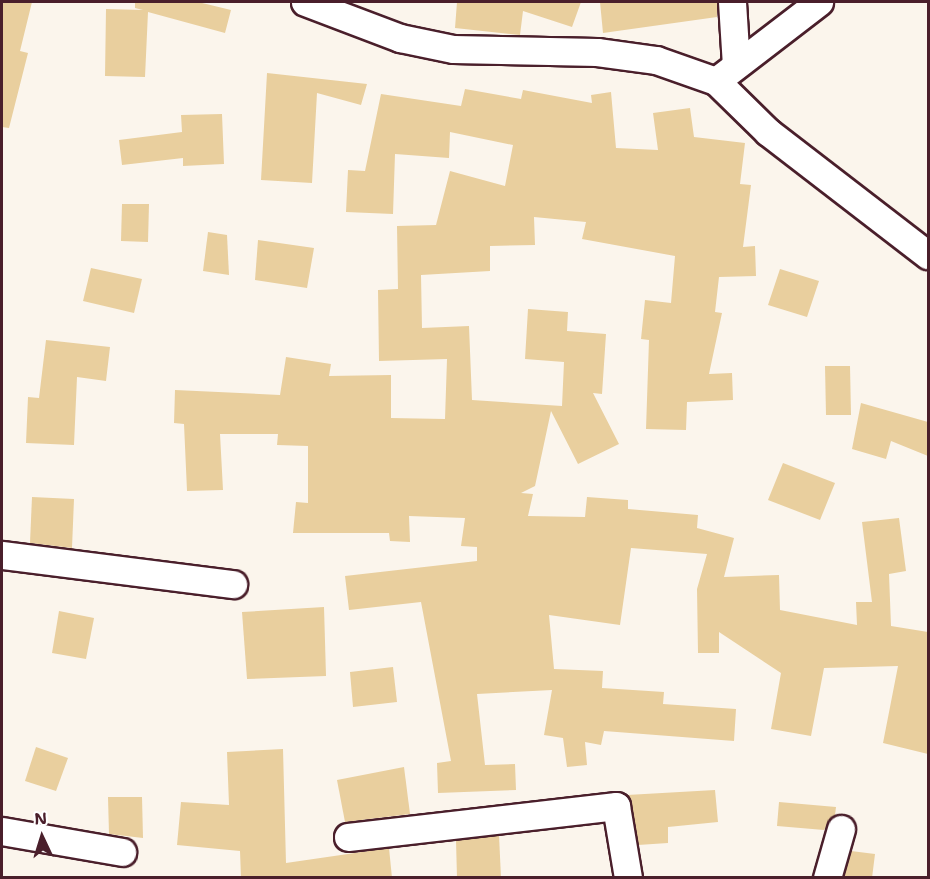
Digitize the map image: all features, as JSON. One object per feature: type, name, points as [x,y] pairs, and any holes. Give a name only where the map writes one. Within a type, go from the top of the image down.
[{"type":"street","points":[[305,2],[400,38],[453,49],[597,52],[726,73],[819,2]]},
{"type":"street","points":[[732,2],[726,73],[768,132],[928,255]]},
{"type":"street","points":[[2,555],[233,584]]},
{"type":"street","points":[[348,837],[616,806],[628,878]]},
{"type":"street","points":[[828,878],[841,829]]},
{"type":"street","points":[[2,831],[122,852]]},
{"type":"building","points":[[2,2],[32,2],[20,51],[28,53],[9,128],[2,127]]},
{"type":"building","points":[[135,2],[198,2],[231,10],[225,33],[148,12],[145,77],[105,76],[106,9],[143,10],[135,8]]},
{"type":"building","points":[[457,2],[581,2],[572,27],[523,11],[520,35],[455,28]]},
{"type":"building","points":[[600,2],[717,2],[717,17],[603,33]]},
{"type":"building","points":[[267,73],[367,84],[361,105],[317,93],[312,183],[261,180]]},
{"type":"building","points":[[465,89],[521,99],[523,90],[592,103],[591,95],[611,92],[616,148],[658,150],[653,113],[690,108],[694,137],[745,143],[740,184],[751,185],[743,247],[755,246],[756,276],[719,277],[715,312],[722,313],[709,374],[732,373],[733,400],[687,402],[686,430],[646,429],[649,340],[641,339],[645,300],[671,303],[675,256],[582,239],[586,222],[534,217],[535,245],[490,246],[490,271],[421,275],[422,328],[469,326],[472,400],[562,406],[564,362],[525,359],[528,309],[568,312],[567,331],[606,334],[602,394],[593,393],[619,444],[578,464],[551,411],[535,486],[521,493],[533,494],[528,516],[585,517],[587,497],[628,500],[628,509],[698,515],[697,528],[734,538],[724,577],[779,575],[780,610],[857,625],[856,602],[872,602],[862,522],[899,518],[906,571],[889,574],[891,626],[928,632],[928,754],[883,743],[898,666],[824,668],[811,736],[771,729],[781,673],[719,632],[719,653],[698,653],[697,589],[707,554],[631,548],[620,625],[549,615],[554,669],[603,671],[602,688],[664,692],[663,704],[736,709],[734,741],[604,731],[601,745],[585,742],[587,765],[567,767],[563,738],[544,735],[552,690],[477,694],[485,765],[515,764],[516,790],[438,793],[437,763],[451,761],[421,602],[349,610],[345,576],[477,561],[477,547],[461,546],[465,518],[409,516],[410,542],[390,541],[389,533],[293,533],[296,502],[308,503],[308,446],[277,445],[278,434],[220,434],[223,490],[187,491],[184,424],[174,423],[175,390],[280,395],[286,357],[331,364],[329,376],[391,375],[391,418],[445,419],[447,359],[379,361],[378,290],[398,289],[397,226],[436,225],[450,171],[505,186],[513,145],[450,132],[449,158],[395,154],[393,214],[346,212],[348,170],[365,171],[381,94],[461,106]]},
{"type":"building","points":[[222,114],[224,164],[183,166],[183,158],[122,165],[119,140],[182,132],[181,115]]},
{"type":"building","points":[[122,204],[149,204],[148,242],[121,241]]},
{"type":"building","points":[[208,232],[227,235],[229,275],[203,271]]},
{"type":"building","points":[[258,240],[314,248],[307,288],[255,280]]},
{"type":"building","points":[[91,268],[142,279],[134,313],[83,301]]},
{"type":"building","points":[[780,269],[819,281],[807,317],[768,305]]},
{"type":"building","points":[[46,340],[110,347],[106,381],[77,377],[74,445],[26,443],[28,397],[39,398]]},
{"type":"building","points":[[825,366],[850,366],[851,415],[826,415]]},
{"type":"building","points":[[861,403],[928,422],[928,456],[891,441],[886,459],[852,449]]},
{"type":"building","points":[[783,463],[835,483],[820,520],[768,500]]},
{"type":"building","points":[[32,497],[74,499],[72,548],[30,543]]},
{"type":"building","points":[[324,607],[326,676],[247,679],[242,612]]},
{"type":"building","points":[[59,611],[94,618],[86,659],[52,653]]},
{"type":"building","points":[[393,667],[397,702],[353,707],[350,672]]},
{"type":"building","points":[[36,747],[68,758],[56,791],[25,781]]},
{"type":"building","points":[[283,749],[286,863],[389,848],[392,878],[241,878],[240,851],[177,845],[181,802],[229,805],[227,752]]},
{"type":"building","points":[[404,767],[410,814],[345,822],[337,780]]},
{"type":"building","points":[[715,790],[718,822],[668,827],[668,843],[638,845],[627,795]]},
{"type":"building","points":[[108,797],[142,797],[143,838],[109,834]]},
{"type":"building","points":[[779,802],[836,807],[835,815],[824,830],[777,826]]},
{"type":"building","points":[[499,835],[501,878],[457,878],[456,840]]},
{"type":"building","points":[[851,851],[875,854],[872,878],[844,878]]}]
